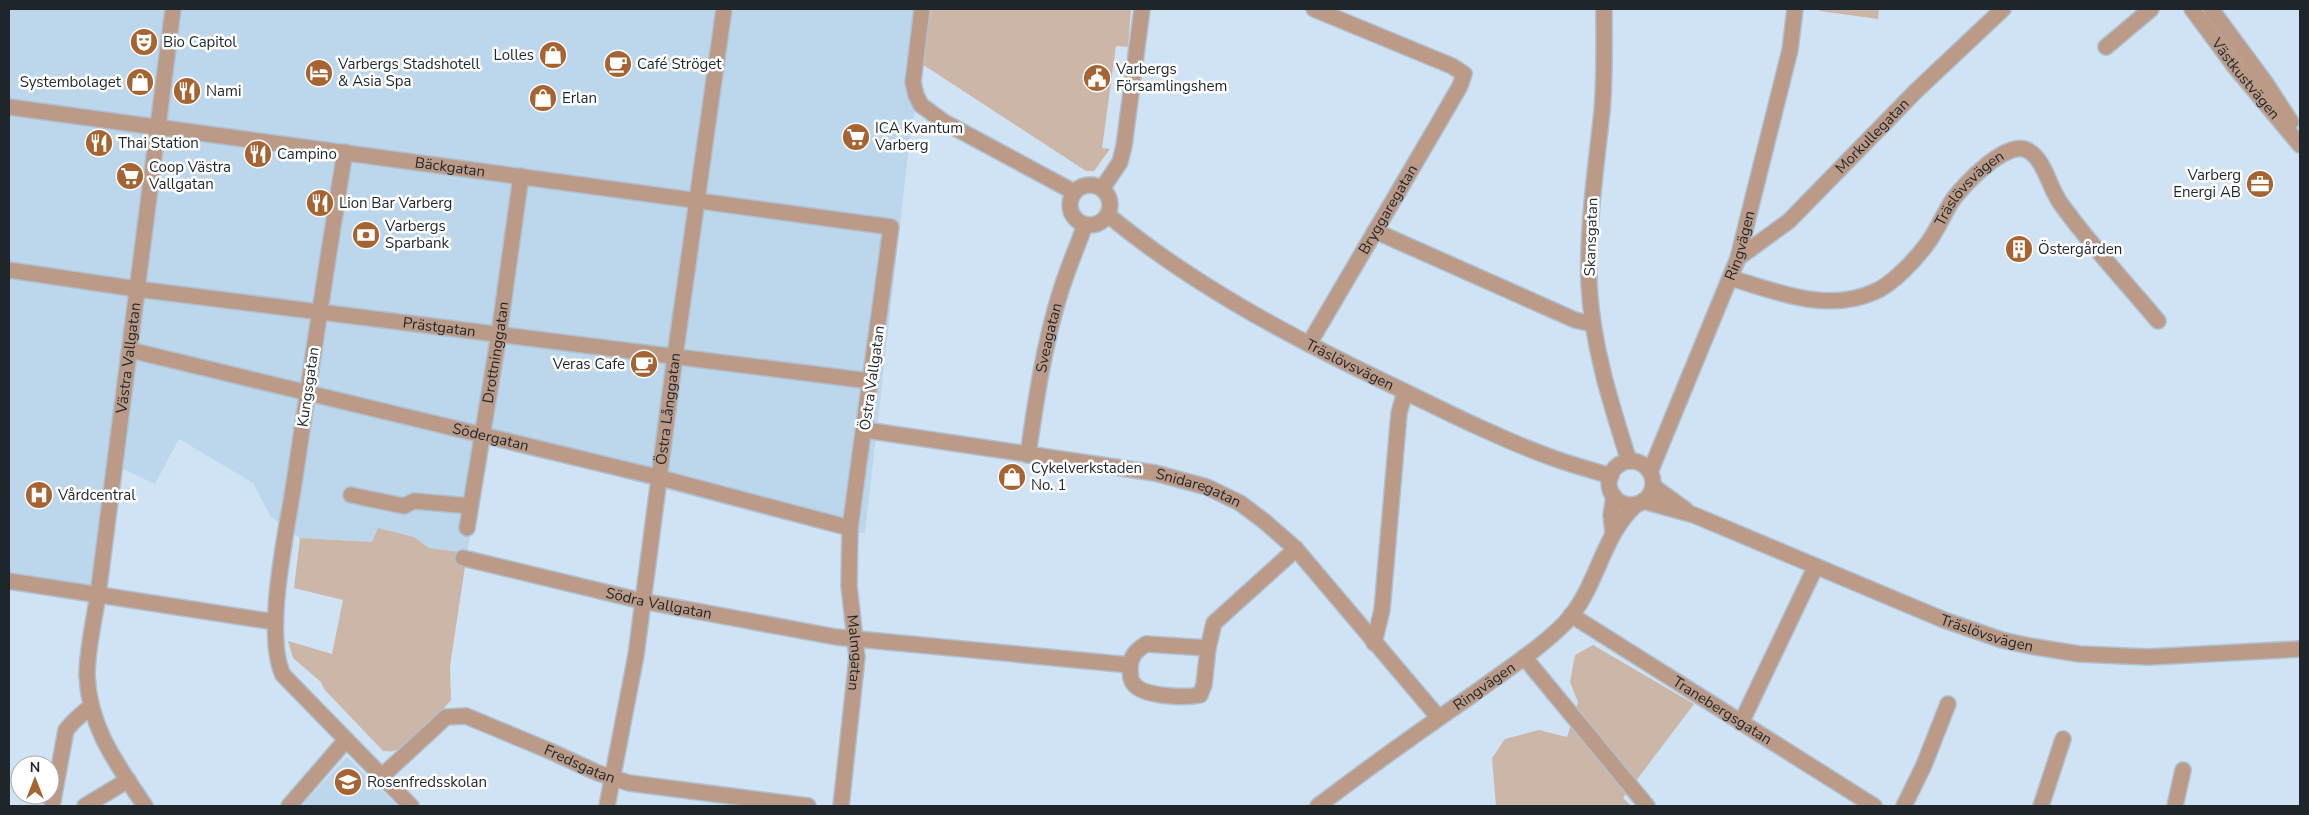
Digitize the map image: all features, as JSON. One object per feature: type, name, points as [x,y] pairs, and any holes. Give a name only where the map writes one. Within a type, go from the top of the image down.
[{"type":"street","name":"Västra Vallgatan","points":[[145,806],[107,748],[90,707],[87,673],[173,9]]},
{"type":"street","name":"Östra Långgatan","points":[[607,806],[611,777],[636,655],[642,601],[661,478],[696,200],[724,9]]},
{"type":"street","points":[[922,9],[913,82],[921,105],[930,114],[1074,192]]},
{"type":"street","points":[[1102,189],[1120,162],[1124,146],[1142,9]]},
{"type":"street","name":"Bryggaregatan","points":[[1309,344],[1464,79],[1464,74],[1452,66],[1314,9]]},
{"type":"street","name":"Skansgatan","points":[[1604,9],[1603,91],[1589,236],[1589,286],[1593,324],[1613,413],[1629,461]]},
{"type":"street","name":"Ringvägen","points":[[1652,479],[1738,258],[1790,50],[1796,9]]},
{"type":"street","name":"Morkullegatan","points":[[1738,258],[1790,221],[1916,91],[2003,9]]},
{"type":"street","points":[[2106,47],[2151,9]]},
{"type":"street","name":"Västkustvägen","points":[[2192,9],[2235,67],[2300,145]]},
{"type":"street","name":"Västkustvägen","points":[[2211,9],[2265,82],[2300,136]]},
{"type":"street","name":"Bäckgatan","points":[[9,107],[892,227]]},
{"type":"street","name":"Träslövsvägen","points":[[1731,278],[1797,298],[1837,302],[1875,292],[1892,281],[1927,244],[1953,200],[1982,169],[2008,150],[2025,149],[2037,157],[2060,203],[2158,321]]},
{"type":"street","name":"Kungsgatan","points":[[345,152],[319,311],[275,622],[277,663],[283,675],[411,806]]},
{"type":"street","name":"Drottninggatan","points":[[467,528],[499,334],[520,176]]},
{"type":"street","points":[[1090,184],[1102,189],[1106,193],[1110,204],[1108,215],[1095,225],[1085,225],[1075,219],[1070,209],[1074,192],[1084,185],[1090,184]]},
{"type":"street","name":"Träslövsvägen","points":[[1108,215],[1177,266],[1226,297],[1309,344],[1405,392],[1530,449],[1611,476]]},
{"type":"street","name":"Sveagatan","points":[[1028,455],[1041,368],[1051,327],[1061,289],[1085,225]]},
{"type":"street","name":"Östra Vallgatan","points":[[850,528],[892,227]]},
{"type":"street","points":[[1375,231],[1575,320],[1593,324]]},
{"type":"street","name":"Prästgatan","points":[[9,270],[137,289],[870,381]]},
{"type":"street","name":"Södergatan","points":[[130,350],[661,478],[850,528]]},
{"type":"street","points":[[1374,643],[1382,610],[1399,413],[1405,392]]},
{"type":"street","name":"Snidaregatan","points":[[865,430],[1156,473],[1207,487],[1240,503],[1274,529],[1296,550],[1439,718]]},
{"type":"street","points":[[1629,461],[1644,465],[1652,479],[1650,495],[1640,502],[1626,504],[1614,496],[1610,488],[1611,476],[1618,466],[1629,461]]},
{"type":"street","name":"Träslövsvägen","points":[[1652,479],[1694,515]]},
{"type":"street","points":[[351,495],[404,506],[414,501],[470,506]]},
{"type":"street","name":"Ringvägen","points":[[1613,533],[1611,515],[1614,496]]},
{"type":"street","name":"Ringvägen","points":[[1318,806],[1524,657],[1571,615],[1590,586],[1613,533],[1629,511],[1640,502]]},
{"type":"street","name":"Träslövsvägen","points":[[1640,502],[1694,515],[1815,568],[1944,620],[2002,640],[2057,651],[2110,657],[2149,657],[2300,648]]},
{"type":"street","name":"Malmgatan","points":[[841,806],[857,657],[849,586],[850,528]]},
{"type":"street","points":[[1208,648],[1146,644],[1133,654],[1130,665],[1130,677],[1133,684],[1141,690],[1159,694],[1200,695],[1204,685],[1208,648],[1214,623],[1296,550]]},
{"type":"street","name":"Södra Vallgatan","points":[[463,558],[642,601],[836,637],[1130,665]]},
{"type":"street","points":[[1741,723],[1815,568]]},
{"type":"street","points":[[9,581],[275,622]]},
{"type":"street","name":"Tranebergsgatan","points":[[1571,615],[1874,806]]},
{"type":"street","points":[[1524,657],[1647,806]]},
{"type":"street","points":[[1904,806],[1924,766],[1948,704]]},
{"type":"street","points":[[52,806],[66,730],[90,707]]},
{"type":"street","name":"Fredsgatan","points":[[381,777],[446,717],[454,715],[466,716],[629,783],[808,806]]},
{"type":"street","points":[[2041,806],[2062,739]]},
{"type":"street","points":[[290,806],[346,740]]},
{"type":"street","points":[[2175,806],[2183,770]]},
{"type":"street","points":[[84,806],[128,780]]},
{"type":"shaded area","points":[[9,9],[931,9],[909,146],[865,533],[826,531],[487,443],[467,553],[429,548],[414,537],[373,542],[300,538],[271,517],[253,483],[179,439],[155,484],[117,466],[100,604],[9,590]]},
{"type":"shaded area","points":[[931,9],[1131,9],[1128,47],[1116,46],[1102,148],[1110,149],[1094,171],[1086,171],[922,64]]},
{"type":"shaded area","points":[[1820,9],[1879,9],[1878,19],[1820,11]]},
{"type":"shaded area","points":[[378,528],[414,537],[429,548],[467,553],[450,666],[451,700],[416,736],[394,751],[383,751],[324,689],[321,682],[293,658],[288,641],[332,654],[343,600],[294,588],[300,538],[372,542]]},
{"type":"shaded area","points":[[1593,645],[1694,704],[1623,798],[1631,806],[1496,806],[1492,758],[1505,739],[1539,730],[1567,737],[1578,702],[1570,682],[1575,655]]},
{"type":"shaded area","name":"Rosenfredsskolan","points":[[347,757],[398,806],[301,806]]},
{"type":"place","name":"Bio Capitol","points":[[144,42]]},
{"type":"place","name":"Lolles","points":[[553,55]]},
{"type":"place","name":"Café Ströget","points":[[618,64]]},
{"type":"place","name":"Varbergs Stadshotell & Asia Spa","points":[[319,73]]},
{"type":"place","name":"Varbergs Församlingshem","points":[[1097,78]]},
{"type":"place","name":"Systembolaget","points":[[140,82]]},
{"type":"place","name":"Nami","points":[[187,91]]},
{"type":"place","name":"Erlan","points":[[543,98]]},
{"type":"place","name":"ICA Kvantum Varberg","points":[[856,137]]},
{"type":"place","name":"Thai Station","points":[[99,143]]},
{"type":"place","name":"Campino","points":[[258,154]]},
{"type":"place","name":"Coop Västra Vallgatan","points":[[130,176]]},
{"type":"place","name":"Varberg Energi AB","points":[[2260,184]]},
{"type":"place","name":"Lion Bar Varberg","points":[[320,203]]},
{"type":"place","name":"Varbergs Sparbank","points":[[366,235]]},
{"type":"place","name":"Östergården","points":[[2019,249]]},
{"type":"place","name":"Veras Cafe","points":[[644,364]]},
{"type":"place","name":"Cykelverkstaden No. 1","points":[[1012,477]]},
{"type":"place","name":"Vårdcentral","points":[[39,495]]},
{"type":"place","name":"Rosenfredsskolan","points":[[348,782]]}]
